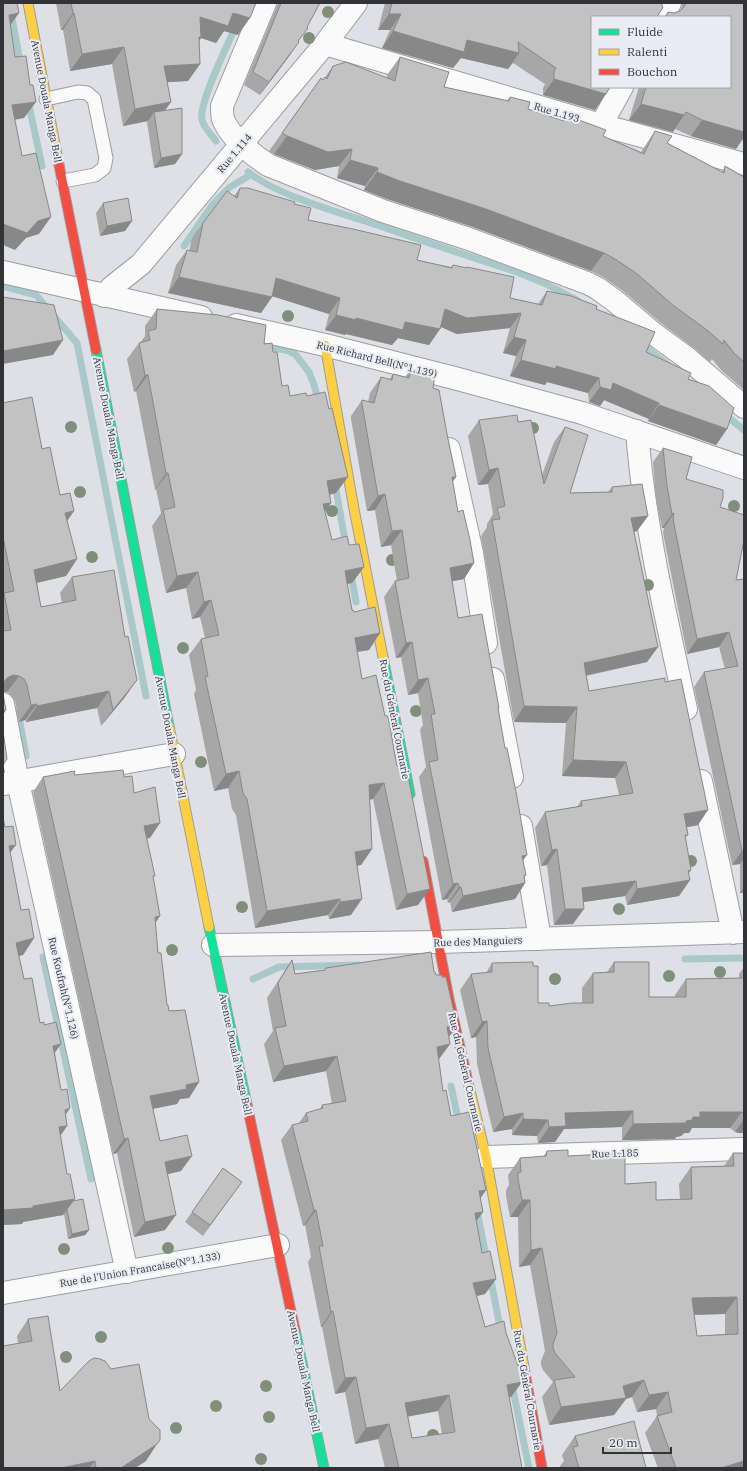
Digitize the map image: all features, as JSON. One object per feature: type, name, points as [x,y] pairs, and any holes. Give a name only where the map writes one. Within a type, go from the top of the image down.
[{"type":"street","name":"Avenue Douala Manga Bell","points":[[28,3],[63,181],[95,294],[174,754],[324,1468]]},
{"type":"street","points":[[265,3],[222,106],[223,119],[242,144],[254,155],[268,165],[383,211],[513,254],[576,278],[597,288],[654,334],[687,358],[744,407]]},
{"type":"street","name":"Rue 1.114","points":[[95,294],[112,287],[141,264],[325,44],[356,3]]},
{"type":"street","points":[[663,16],[670,3]]},
{"type":"street","name":"Rue 1.193","points":[[325,44],[601,125],[744,164]]},
{"type":"street","points":[[601,125],[621,88]]},
{"type":"street","name":"Rue Richard Bell(N°1.139)","points":[[3,272],[325,345],[435,373],[582,413],[637,430],[744,468]]},
{"type":"street","name":"Rue du Général Cournarie","points":[[325,345],[354,509],[412,803]]},
{"type":"street","points":[[435,373],[439,396]]},
{"type":"street","points":[[637,430],[644,502],[690,725]]},
{"type":"street","points":[[446,433],[472,553],[495,694],[517,799],[540,939]]},
{"type":"street","name":"Rue Koufrah(N°1.126)","points":[[3,704],[11,783],[127,1272]]},
{"type":"street","points":[[11,783],[174,754]]},
{"type":"street","points":[[698,764],[739,932]]},
{"type":"street","name":"Rue du Général Cournarie","points":[[421,849],[449,998],[486,1158],[542,1468]]},
{"type":"street","name":"Rue des Manguiers","points":[[213,945],[439,942],[739,932]]},
{"type":"street","name":"Rue 1.185","points":[[486,1158],[744,1148]]},
{"type":"street","name":"Rue de l'Union Francaise(N°1.133)","points":[[3,1293],[278,1245]]},
{"type":"lane","points":[[46,99],[78,92],[87,93],[94,98],[106,158],[104,168],[95,175],[63,181]]},
{"type":"building","points":[[3,3],[17,3],[19,13],[9,15],[15,57],[26,56],[30,85],[33,85],[36,102],[12,105],[22,156],[36,153],[51,217],[38,221],[27,233],[3,224]]},
{"type":"building","points":[[71,3],[256,3],[250,18],[233,13],[228,26],[200,17],[200,64],[164,66],[171,102],[135,109],[124,47],[82,54]]},
{"type":"building","points":[[281,3],[320,3],[307,27],[308,28],[298,41],[299,42],[269,82],[253,72]]},
{"type":"building","points":[[392,3],[661,3],[663,7],[658,16],[591,16],[591,88],[609,88],[606,94],[554,79],[554,72],[556,68],[518,42],[519,53],[467,40],[464,52],[393,31],[401,14],[389,14]]},
{"type":"building","points":[[686,3],[744,3],[744,132],[702,120],[686,112],[684,115],[641,104],[646,88],[731,88],[731,16],[666,16],[668,12],[674,13],[680,11]]},
{"type":"building","points":[[400,57],[449,72],[444,87],[509,101],[510,97],[530,102],[528,109],[564,121],[568,116],[606,130],[603,136],[644,154],[655,131],[672,136],[667,143],[724,173],[725,166],[744,177],[744,362],[734,353],[724,340],[723,344],[707,330],[674,306],[636,273],[604,253],[486,209],[377,172],[378,168],[350,160],[352,149],[328,152],[282,133],[321,78],[323,80],[325,77],[327,79],[333,66],[346,62],[395,81]]},
{"type":"building","points":[[182,108],[182,154],[161,158],[154,112]]},
{"type":"building","points":[[240,188],[248,188],[295,202],[294,204],[311,208],[308,220],[421,245],[417,260],[452,268],[453,265],[467,267],[514,277],[510,298],[542,305],[547,291],[571,296],[597,306],[596,309],[655,332],[646,352],[691,373],[688,379],[709,386],[734,408],[727,429],[659,405],[659,403],[613,383],[611,390],[600,387],[599,378],[556,366],[556,369],[521,360],[526,340],[514,337],[521,313],[467,318],[445,309],[440,329],[405,322],[403,330],[356,318],[356,320],[336,315],[340,298],[276,278],[272,297],[179,277],[187,250],[197,252],[203,223],[227,191],[237,198]]},
{"type":"building","points":[[128,198],[132,221],[107,226],[103,203]]},
{"type":"building","points":[[3,297],[54,305],[63,340],[3,351]]},
{"type":"building","points":[[157,309],[218,315],[266,325],[264,344],[272,343],[273,352],[277,352],[282,386],[288,385],[290,396],[306,393],[307,396],[325,392],[329,409],[332,408],[348,477],[327,481],[331,503],[323,504],[332,540],[347,536],[349,545],[359,544],[364,567],[345,571],[352,610],[354,612],[375,607],[380,633],[355,638],[362,679],[376,675],[385,716],[388,716],[397,766],[406,765],[430,889],[407,894],[384,783],[369,785],[372,849],[355,852],[362,899],[340,902],[340,899],[267,911],[247,799],[243,793],[239,771],[226,774],[205,677],[208,676],[201,639],[219,635],[211,600],[204,602],[198,572],[177,576],[163,510],[175,507],[168,473],[166,473],[148,375],[145,375],[139,343],[150,340],[148,331],[156,329]]},
{"type":"building","points":[[411,369],[435,375],[433,388],[439,390],[456,477],[452,477],[458,512],[463,510],[474,563],[450,568],[458,618],[482,614],[505,748],[507,748],[527,855],[522,856],[526,875],[524,875],[525,883],[463,896],[461,887],[459,887],[458,883],[453,884],[429,762],[438,760],[431,714],[435,714],[428,678],[418,680],[412,642],[406,643],[395,581],[409,578],[402,530],[392,531],[385,494],[378,496],[362,404],[362,400],[374,403],[381,377],[392,380],[393,374],[409,378]]},
{"type":"building","points":[[32,397],[42,449],[50,447],[60,495],[70,493],[74,511],[65,513],[77,559],[34,570],[41,607],[76,600],[72,577],[114,570],[125,637],[128,636],[137,680],[113,710],[109,691],[37,706],[37,704],[31,705],[27,685],[24,679],[13,675],[7,678],[3,683],[3,631],[11,630],[4,593],[14,591],[3,537],[3,403]]},
{"type":"building","points":[[517,415],[518,422],[531,420],[544,484],[565,427],[588,435],[570,493],[612,492],[612,487],[642,484],[648,516],[631,518],[658,647],[584,663],[589,691],[665,678],[665,682],[681,679],[708,810],[684,814],[688,835],[685,835],[691,870],[688,871],[690,880],[637,889],[636,881],[582,888],[584,909],[565,909],[557,849],[552,850],[545,812],[582,806],[581,801],[633,793],[626,762],[573,760],[577,707],[524,706],[492,520],[500,519],[497,508],[505,506],[498,468],[489,470],[479,420]]},
{"type":"building","points":[[663,448],[692,457],[686,479],[723,490],[723,498],[720,507],[744,515],[744,540],[736,580],[744,579],[744,851],[742,851],[704,672],[738,666],[729,632],[697,639],[673,519],[674,513],[672,514],[667,486]]},
{"type":"building","points":[[3,694],[6,710],[3,711]]},
{"type":"building","points":[[3,731],[7,759],[3,765]]},
{"type":"building","points":[[123,770],[124,777],[132,776],[134,793],[155,787],[160,823],[144,826],[155,876],[153,876],[160,916],[155,917],[158,953],[161,953],[169,1011],[185,1010],[199,1082],[186,1085],[187,1089],[150,1096],[160,1141],[187,1135],[192,1156],[165,1162],[176,1215],[145,1222],[128,1138],[124,1139],[43,777],[75,771],[74,775]]},
{"type":"building","points":[[3,818],[5,827],[13,826],[16,845],[9,846],[21,910],[29,909],[34,938],[16,943],[24,979],[32,978],[40,1023],[44,1022],[44,1025],[56,1022],[61,1044],[53,1046],[61,1090],[67,1089],[70,1108],[65,1110],[67,1126],[59,1127],[67,1174],[70,1174],[75,1199],[33,1206],[33,1208],[3,1210]]},
{"type":"building","points":[[431,952],[434,972],[436,975],[446,977],[457,1025],[447,1027],[450,1044],[437,1047],[443,1091],[446,1090],[451,1116],[469,1112],[486,1190],[479,1191],[483,1212],[475,1213],[482,1253],[490,1251],[496,1279],[473,1283],[485,1327],[504,1321],[506,1333],[520,1371],[522,1382],[507,1385],[522,1468],[399,1468],[389,1424],[366,1428],[356,1377],[345,1378],[319,1246],[323,1246],[316,1210],[314,1210],[292,1125],[308,1121],[306,1113],[323,1108],[322,1105],[346,1101],[337,1056],[284,1066],[275,1028],[286,1026],[278,983],[292,960],[295,974],[325,970],[326,968]],"holes":[[[449,1395],[455,1432],[412,1438],[405,1403]]]},
{"type":"building","points":[[533,962],[533,966],[538,966],[538,1003],[549,1003],[549,1006],[572,1003],[593,1003],[593,973],[614,972],[614,962],[649,962],[649,997],[686,997],[686,979],[744,978],[744,1114],[742,1112],[700,1112],[700,1117],[693,1117],[692,1120],[686,1121],[686,1123],[633,1124],[633,1111],[565,1113],[566,1126],[549,1127],[548,1120],[523,1119],[523,1113],[504,1117],[488,1048],[487,1021],[482,1022],[471,974],[492,972],[492,963]]},
{"type":"building","points":[[568,1150],[568,1156],[625,1153],[625,1184],[656,1182],[656,1200],[692,1199],[691,1167],[734,1166],[733,1153],[744,1153],[744,1461],[721,1468],[676,1468],[657,1416],[672,1412],[668,1392],[649,1395],[644,1380],[623,1386],[626,1398],[561,1407],[554,1380],[575,1377],[555,1353],[553,1348],[557,1333],[542,1248],[531,1250],[530,1200],[522,1200],[518,1179],[518,1173],[521,1172],[520,1158],[546,1156],[547,1151]],"holes":[[[737,1297],[738,1334],[697,1336],[692,1298]]]},
{"type":"building","points":[[223,1168],[242,1182],[210,1225],[192,1212]]},
{"type":"building","points":[[83,1199],[89,1230],[72,1234],[67,1209],[73,1201]]},
{"type":"building","points":[[48,1316],[60,1391],[89,1361],[94,1358],[105,1361],[111,1369],[139,1364],[149,1419],[160,1430],[160,1440],[157,1444],[121,1468],[96,1468],[95,1461],[61,1468],[3,1468],[3,1346],[32,1341],[28,1319]]},
{"type":"building","points":[[634,1421],[646,1468],[579,1468],[573,1447],[578,1446],[575,1436]]},
{"type":"waterway","points":[[9,3],[21,66]]},
{"type":"waterway","points":[[216,141],[203,123],[202,112],[204,101],[214,74],[236,26]]},
{"type":"waterway","points":[[28,101],[42,166]]},
{"type":"waterway","points":[[248,172],[274,188],[289,195],[517,272],[546,284],[577,300]]},
{"type":"waterway","points":[[184,246],[213,204],[230,187],[247,177]]},
{"type":"waterway","points":[[3,286],[36,295],[77,343],[146,696]]},
{"type":"waterway","points":[[640,343],[668,365]]},
{"type":"waterway","points":[[264,345],[289,351],[295,354],[309,372],[319,403]]},
{"type":"waterway","points":[[724,414],[744,430]]},
{"type":"waterway","points":[[335,484],[346,546]]},
{"type":"waterway","points":[[351,574],[356,602]]},
{"type":"waterway","points":[[18,712],[26,756]]},
{"type":"waterway","points":[[43,957],[91,1179]]},
{"type":"waterway","points":[[685,959],[744,958]]},
{"type":"waterway","points":[[253,979],[279,967],[358,965]]},
{"type":"waterway","points":[[451,1086],[459,1123]]},
{"type":"waterway","points":[[477,1211],[487,1261]]},
{"type":"waterway","points":[[490,1276],[501,1332]]},
{"type":"waterway","points":[[512,1385],[529,1468]]},
{"type":"traffic: fast","points":[[96,350],[169,726]]},
{"type":"traffic: fast","points":[[383,657],[410,794]]},
{"type":"traffic: fast","points":[[209,927],[247,1105]]},
{"type":"traffic: fast","points":[[295,1330],[324,1468]]},
{"type":"traffic: slow","points":[[28,3],[59,165]]},
{"type":"traffic: slow","points":[[325,345],[354,509],[383,657]]},
{"type":"traffic: slow","points":[[169,726],[209,927]]},
{"type":"traffic: slow","points":[[468,1082],[486,1157],[524,1367]]},
{"type":"traffic: jam","points":[[59,165],[96,350]]},
{"type":"traffic: jam","points":[[423,861],[449,999],[468,1082]]},
{"type":"traffic: jam","points":[[247,1105],[295,1330]]},
{"type":"traffic: jam","points":[[524,1367],[542,1468]]}]
